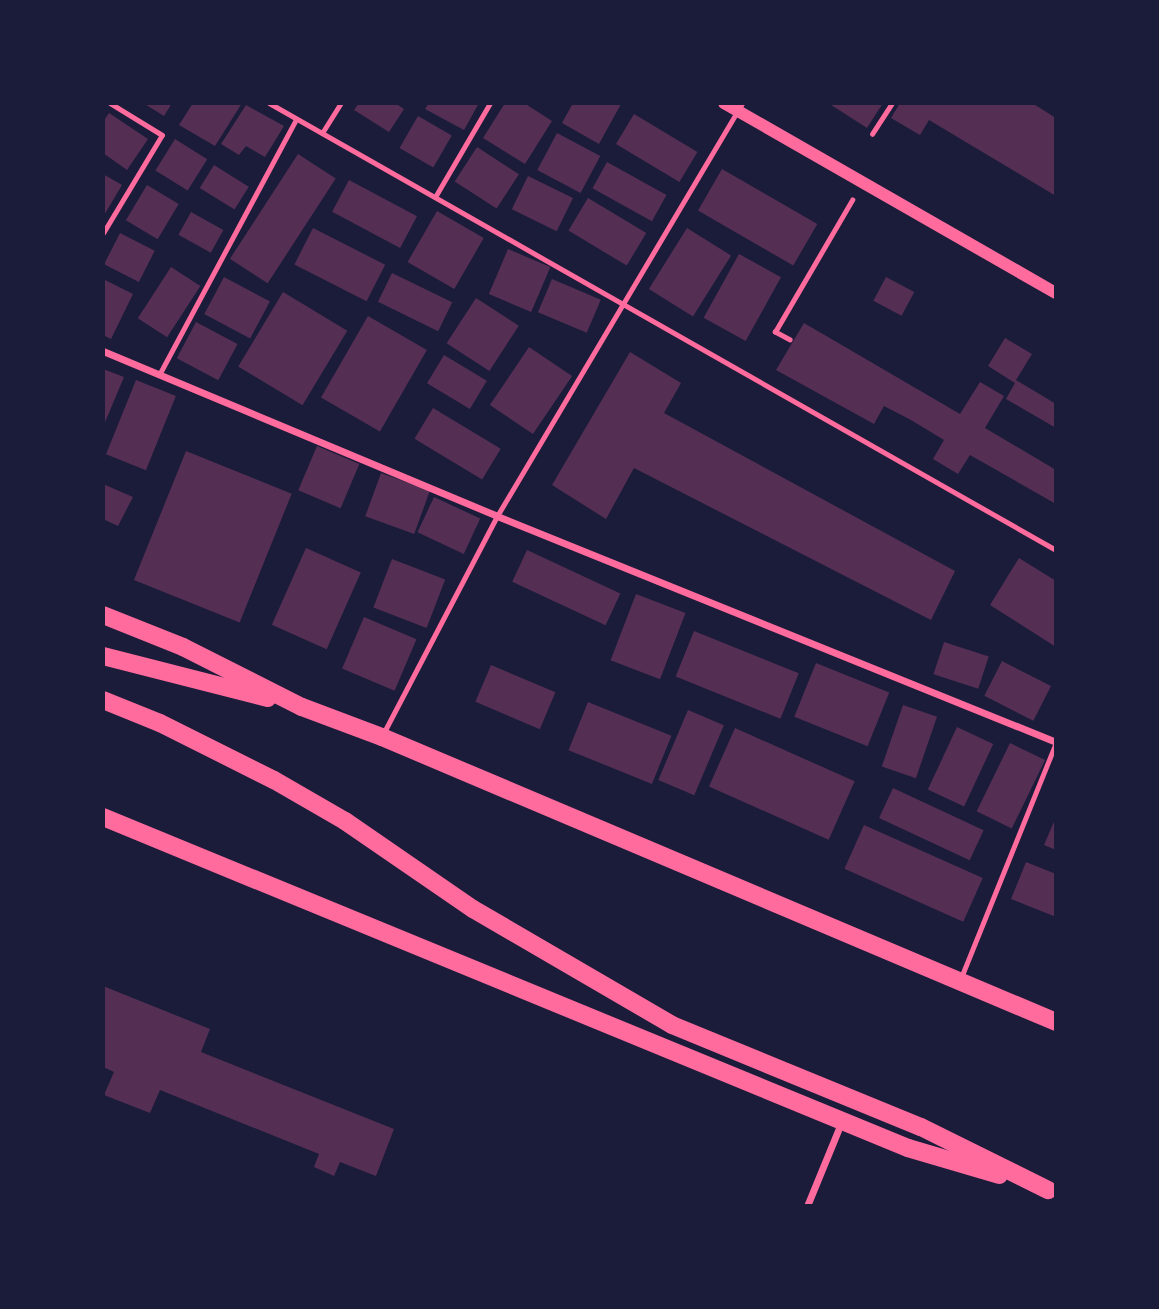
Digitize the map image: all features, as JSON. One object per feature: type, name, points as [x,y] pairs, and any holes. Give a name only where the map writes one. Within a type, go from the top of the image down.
[{"type":"main road","points":[[103,615],[183,647],[302,707]]},
{"type":"main road","points":[[103,656],[302,707],[382,737],[1056,1022]]},
{"type":"main road","points":[[103,700],[160,723],[274,780],[345,821],[473,909],[672,1025],[921,1127],[1052,1192]]},
{"type":"main road","points":[[103,817],[908,1148],[1052,1192]]},
{"type":"street","points":[[724,103],[740,107],[862,184],[1056,293]]},
{"type":"street","points":[[103,351],[497,516],[1056,742]]},
{"type":"street","points":[[807,1206],[842,1119]]},
{"type":"lane","points":[[103,233],[162,135],[110,103]]},
{"type":"lane","points":[[269,103],[1056,550]]},
{"type":"lane","points":[[322,134],[341,103]]},
{"type":"lane","points":[[435,197],[490,103]]},
{"type":"lane","points":[[382,737],[497,516],[740,107]]},
{"type":"lane","points":[[160,373],[296,119]]},
{"type":"lane","points":[[959,983],[1056,742]]},
{"type":"path","points":[[872,134],[892,103]]},
{"type":"path","points":[[790,340],[775,332],[862,184]]},
{"type":"building","points":[[143,103],[172,103],[164,116]]},
{"type":"building","points":[[193,103],[242,103],[215,146],[179,125]]},
{"type":"building","points":[[359,103],[395,103],[404,109],[389,132],[354,110]]},
{"type":"building","points":[[429,103],[479,103],[464,130],[425,109]]},
{"type":"building","points":[[505,103],[524,103],[552,121],[525,164],[483,138]]},
{"type":"building","points":[[573,103],[621,104],[599,144],[562,123]]},
{"type":"building","points":[[828,103],[883,103],[867,128]]},
{"type":"building","points":[[900,103],[1032,103],[1056,118],[1056,196],[929,120],[920,135],[891,118]]},
{"type":"building","points":[[246,105],[284,126],[265,157],[246,146],[239,155],[221,144]]},
{"type":"building","points":[[109,113],[148,139],[127,170],[103,153],[103,122]]},
{"type":"building","points":[[634,114],[697,152],[679,182],[616,144]]},
{"type":"building","points":[[418,116],[452,136],[433,168],[400,148]]},
{"type":"building","points":[[557,133],[600,156],[581,193],[537,170]]},
{"type":"building","points":[[175,139],[207,159],[188,191],[155,170]]},
{"type":"building","points":[[477,147],[519,174],[497,209],[455,181]]},
{"type":"building","points":[[298,154],[336,179],[268,283],[230,259]]},
{"type":"building","points":[[607,162],[666,195],[652,221],[592,188]]},
{"type":"building","points":[[214,165],[249,187],[234,210],[200,188]]},
{"type":"building","points":[[722,169],[817,224],[793,266],[698,211]]},
{"type":"building","points":[[103,174],[122,185],[103,217]]},
{"type":"building","points":[[528,176],[573,198],[557,231],[512,209]]},
{"type":"building","points":[[349,180],[417,216],[400,248],[332,212]]},
{"type":"building","points":[[147,185],[179,204],[158,239],[126,220]]},
{"type":"building","points":[[588,198],[646,233],[627,266],[568,231]]},
{"type":"building","points":[[437,211],[484,238],[454,289],[408,262]]},
{"type":"building","points":[[191,212],[223,230],[211,253],[178,235]]},
{"type":"building","points":[[313,228],[385,265],[367,301],[294,265]]},
{"type":"building","points":[[687,228],[731,256],[693,317],[649,289]]},
{"type":"building","points":[[120,233],[155,251],[139,282],[104,264]]},
{"type":"building","points":[[508,249],[550,267],[531,312],[489,294]]},
{"type":"building","points":[[739,254],[781,277],[746,341],[704,318]]},
{"type":"building","points":[[171,267],[200,286],[167,337],[138,318]]},
{"type":"building","points":[[392,273],[452,302],[438,331],[378,302]]},
{"type":"building","points":[[224,277],[270,301],[250,338],[204,314]]},
{"type":"building","points":[[886,277],[914,292],[902,316],[873,301]]},
{"type":"building","points":[[103,279],[133,294],[111,339],[103,335]]},
{"type":"building","points":[[552,279],[601,300],[587,333],[538,312]]},
{"type":"building","points":[[283,292],[347,331],[302,405],[238,367]]},
{"type":"building","points":[[476,298],[519,326],[489,371],[447,343]]},
{"type":"building","points":[[368,316],[427,350],[380,431],[321,397]]},
{"type":"building","points":[[196,322],[237,344],[218,380],[177,358]]},
{"type":"building","points":[[804,323],[960,414],[980,382],[1004,396],[985,428],[1056,470],[1056,504],[970,455],[958,474],[933,459],[944,440],[911,420],[884,406],[874,424],[776,370]]},
{"type":"building","points":[[1005,338],[1032,354],[1016,380],[1056,404],[1056,428],[1006,399],[1015,383],[988,366]]},
{"type":"building","points":[[529,347],[572,376],[533,434],[490,405]]},
{"type":"building","points":[[630,352],[681,383],[664,413],[955,571],[931,620],[634,468],[606,519],[552,485]]},
{"type":"building","points":[[444,355],[487,381],[470,409],[427,383]]},
{"type":"building","points":[[103,369],[124,377],[103,427]]},
{"type":"building","points":[[136,380],[176,396],[146,470],[106,454]]},
{"type":"building","points":[[433,408],[501,449],[482,480],[414,439]]},
{"type":"building","points":[[317,446],[359,464],[341,508],[298,490]]},
{"type":"building","points":[[186,451],[292,494],[240,623],[134,580]]},
{"type":"building","points":[[381,473],[430,491],[414,534],[365,516]]},
{"type":"building","points":[[103,484],[133,497],[118,526],[103,519]]},
{"type":"building","points":[[434,497],[480,519],[464,554],[418,532]]},
{"type":"building","points":[[306,548],[361,572],[327,649],[272,625]]},
{"type":"building","points":[[527,550],[620,594],[606,625],[512,582]]},
{"type":"building","points":[[1019,558],[1056,581],[1056,647],[990,605]]},
{"type":"building","points":[[392,559],[445,579],[427,628],[373,608]]},
{"type":"building","points":[[636,594],[685,613],[660,679],[611,660]]},
{"type":"building","points":[[364,617],[416,639],[395,691],[342,669]]},
{"type":"building","points":[[694,631],[799,673],[780,719],[676,676]]},
{"type":"building","points":[[944,642],[989,657],[978,689],[933,674]]},
{"type":"building","points":[[1002,661],[1051,686],[1033,721],[984,696]]},
{"type":"building","points":[[816,663],[889,693],[868,746],[794,717]]},
{"type":"building","points":[[491,665],[555,692],[540,729],[475,702]]},
{"type":"building","points":[[588,702],[671,736],[652,784],[569,750]]},
{"type":"building","points":[[903,705],[937,717],[916,778],[882,766]]},
{"type":"building","points":[[688,710],[724,725],[694,795],[658,780]]},
{"type":"building","points":[[957,727],[993,744],[964,806],[928,790]]},
{"type":"building","points":[[735,728],[855,781],[829,840],[709,786]]},
{"type":"building","points":[[1010,743],[1045,760],[1012,828],[977,811]]},
{"type":"building","points":[[893,788],[984,830],[970,860],[879,818]]},
{"type":"building","points":[[1056,817],[1056,850],[1044,845]]},
{"type":"building","points":[[864,825],[983,878],[963,922],[844,869]]},
{"type":"building","points":[[1026,862],[1056,874],[1056,917],[1011,899]]},
{"type":"building","points":[[103,986],[210,1029],[201,1052],[394,1129],[376,1176],[340,1162],[334,1176],[314,1167],[319,1154],[160,1090],[150,1113],[104,1095],[114,1072],[103,1067]]}]
